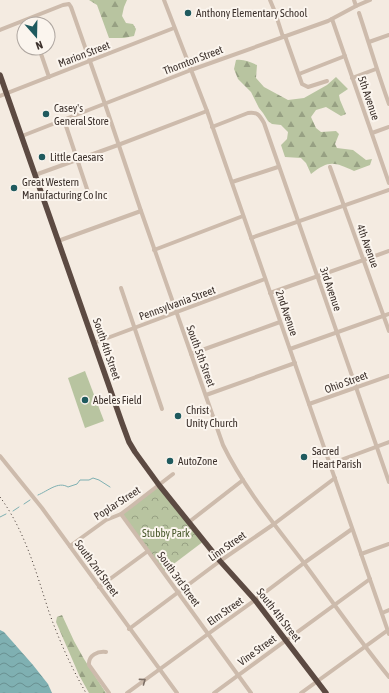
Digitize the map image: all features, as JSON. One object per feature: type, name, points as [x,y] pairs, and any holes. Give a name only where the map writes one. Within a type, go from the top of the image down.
[{"type":"highway","name":"South 4th Street","points":[[0,75],[130,442],[142,462],[220,561],[255,600],[326,693]]},
{"type":"street","name":"2nd Avenue","points":[[164,0],[207,111],[388,632]]},
{"type":"street","points":[[270,0],[302,84],[308,87],[326,81]]},
{"type":"street","points":[[354,0],[356,6]]},
{"type":"street","name":"Thornton Street","points":[[22,136],[191,70],[332,19],[370,0]]},
{"type":"street","name":"South 5th Street","points":[[37,16],[63,5],[69,4],[71,7],[154,250],[223,445],[232,464],[274,524],[389,677]]},
{"type":"street","points":[[359,13],[376,69],[389,104]]},
{"type":"street","name":"5th Avenue","points":[[332,19],[389,182]]},
{"type":"street","points":[[0,30],[16,24]]},
{"type":"street","name":"Marion Street","points":[[0,96],[174,28]]},
{"type":"street","points":[[369,42],[389,35]]},
{"type":"street","points":[[42,56],[49,77]]},
{"type":"street","points":[[299,74],[345,56]]},
{"type":"street","points":[[352,78],[376,69]]},
{"type":"street","points":[[35,175],[207,111]]},
{"type":"street","name":"3rd Avenue","points":[[212,127],[254,112],[262,119],[389,482]]},
{"type":"street","points":[[64,120],[89,195]]},
{"type":"street","points":[[372,133],[389,127]]},
{"type":"street","points":[[232,182],[278,167]]},
{"type":"street","name":"4th Avenue","points":[[330,167],[389,331]]},
{"type":"street","points":[[251,238],[389,190]]},
{"type":"street","points":[[58,241],[141,211]]},
{"type":"street","points":[[154,250],[243,216]]},
{"type":"street","points":[[270,293],[389,251]]},
{"type":"street","name":"Pennsylvania Street","points":[[94,343],[265,279]]},
{"type":"street","points":[[122,288],[162,409]]},
{"type":"street","points":[[290,349],[389,314]]},
{"type":"street","points":[[191,354],[280,322]]},
{"type":"street","points":[[206,396],[294,363]]},
{"type":"street","name":"Ohio Street","points":[[309,404],[389,376]]},
{"type":"street","points":[[330,464],[389,442]]},
{"type":"street","name":"South 2nd Street","points":[[0,456],[42,508],[177,693]]},
{"type":"street","name":"Poplar Street","points":[[70,546],[106,520],[121,514],[173,474]]},
{"type":"street","name":"Linn Street","points":[[129,629],[335,478]]},
{"type":"street","points":[[189,522],[243,480]]},
{"type":"street","name":"South 3rd Street","points":[[121,514],[251,693]]},
{"type":"street","name":"Elm Street","points":[[126,693],[352,529]]},
{"type":"street","points":[[361,554],[389,544]]},
{"type":"street","points":[[99,587],[148,551]]},
{"type":"street","name":"Vine Street","points":[[214,693],[370,579]]},
{"type":"street","points":[[382,613],[389,610]]},
{"type":"street","points":[[301,693],[365,646],[388,632]]},
{"type":"street","points":[[106,652],[102,651],[90,658],[89,665],[109,693]]},
{"type":"green space","points":[[89,0],[127,0],[122,16],[126,23],[133,24],[136,29],[134,36],[109,38],[97,5]]},
{"type":"green space","points":[[236,60],[244,60],[257,65],[256,78],[264,87],[288,100],[304,98],[327,85],[336,77],[348,89],[339,95],[346,114],[341,116],[326,107],[316,110],[311,117],[316,128],[321,132],[336,131],[339,134],[335,144],[337,148],[353,150],[366,160],[372,159],[370,165],[354,171],[336,164],[332,164],[322,166],[311,174],[306,163],[301,158],[285,157],[281,145],[287,139],[288,132],[281,125],[272,124],[268,121],[251,92],[238,79],[234,69]]},
{"type":"green space","name":"Abeles Field","points":[[85,371],[104,421],[85,428],[68,378]]},
{"type":"green space","name":"Stubby Park","points":[[159,485],[204,541],[163,572],[121,514]]},
{"type":"green space","points":[[62,615],[84,659],[106,693],[89,693],[79,675],[56,622],[57,617]]},
{"type":"water","points":[[0,630],[4,632],[33,665],[48,684],[52,693],[0,693]]},
{"type":"waterway","points":[[38,495],[53,487],[60,485],[68,487],[77,484],[80,480],[89,480],[93,478],[110,487]]},
{"type":"waterway","points":[[24,504],[30,500]]},
{"type":"waterway","points":[[13,511],[19,507]]},
{"type":"waterway","points":[[0,517],[6,514]]},
{"type":"railway","points":[[0,497],[9,510],[23,538],[57,633],[70,663],[86,693]]},
{"type":"place","name":"Anthony Elementary School","points":[[188,13]]},
{"type":"place","name":"Casey's General Store","points":[[46,114]]},
{"type":"place","name":"Little Caesars","points":[[42,157]]},
{"type":"place","name":"Great Western Manufacturing Co Inc","points":[[14,188]]},
{"type":"place","name":"Abeles Field","points":[[85,400]]},
{"type":"place","name":"Christ Unity Church","points":[[178,416]]},
{"type":"place","name":"Sacred Heart Parish","points":[[304,457]]},
{"type":"place","name":"AutoZone","points":[[170,461]]}]
